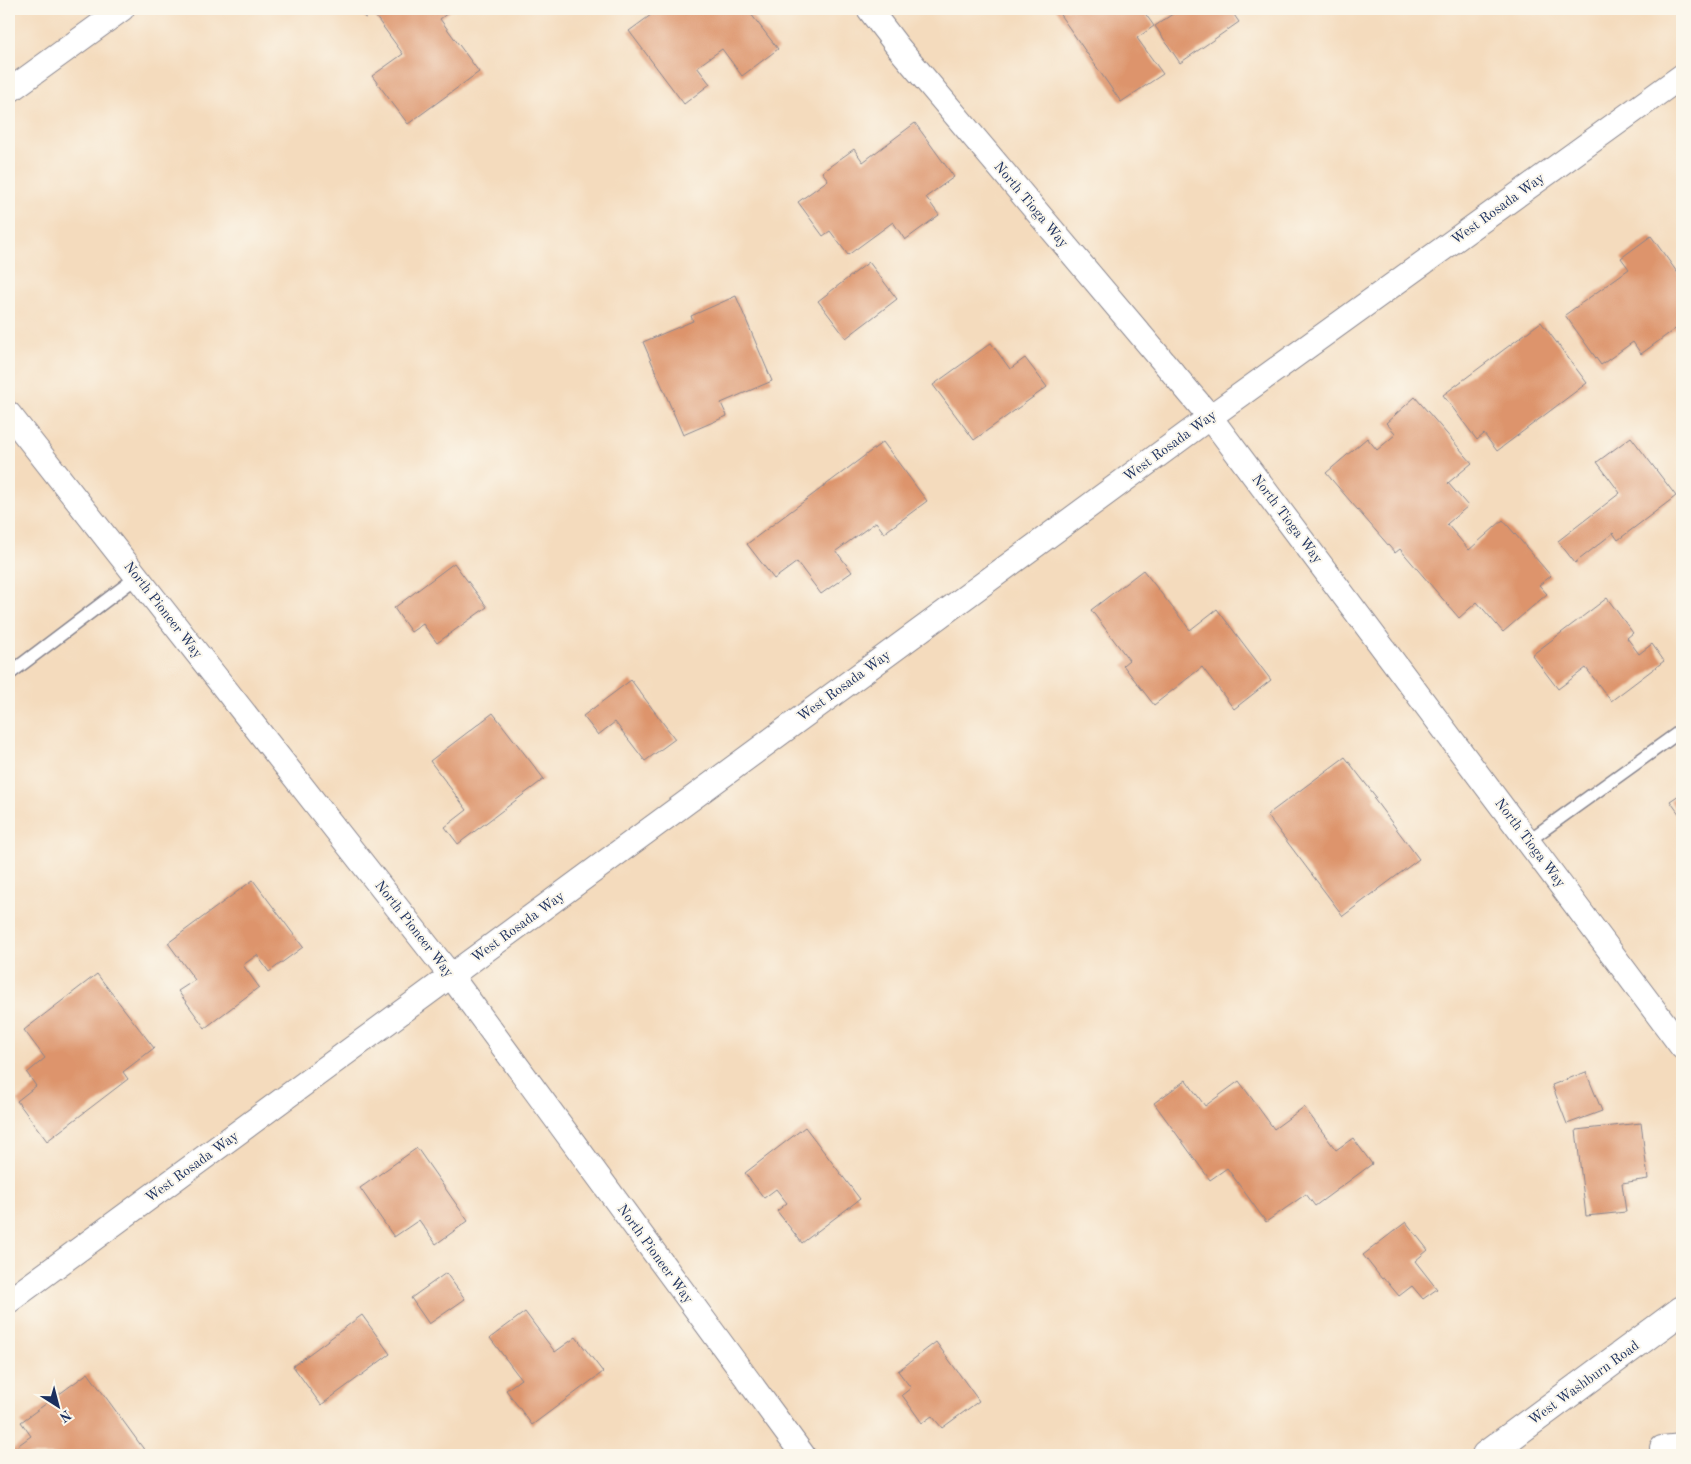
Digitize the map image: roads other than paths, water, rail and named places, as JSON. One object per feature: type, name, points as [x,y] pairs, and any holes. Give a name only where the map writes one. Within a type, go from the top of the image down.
[{"type":"street","points":[[9,90],[122,9]]},
{"type":"street","name":"North Tioga Way","points":[[869,9],[898,47],[1210,416],[1682,1047]]},
{"type":"street","name":"West Rosada Way","points":[[9,1301],[1210,416],[1682,76]]},
{"type":"street","name":"North Pioneer Way","points":[[9,414],[451,976],[803,1455]]},
{"type":"street","name":"West Washburn Road","points":[[1486,1455],[1682,1310]]},
{"type":"lane","points":[[9,674],[137,577]]},
{"type":"lane","points":[[1528,841],[1682,730]]}]
